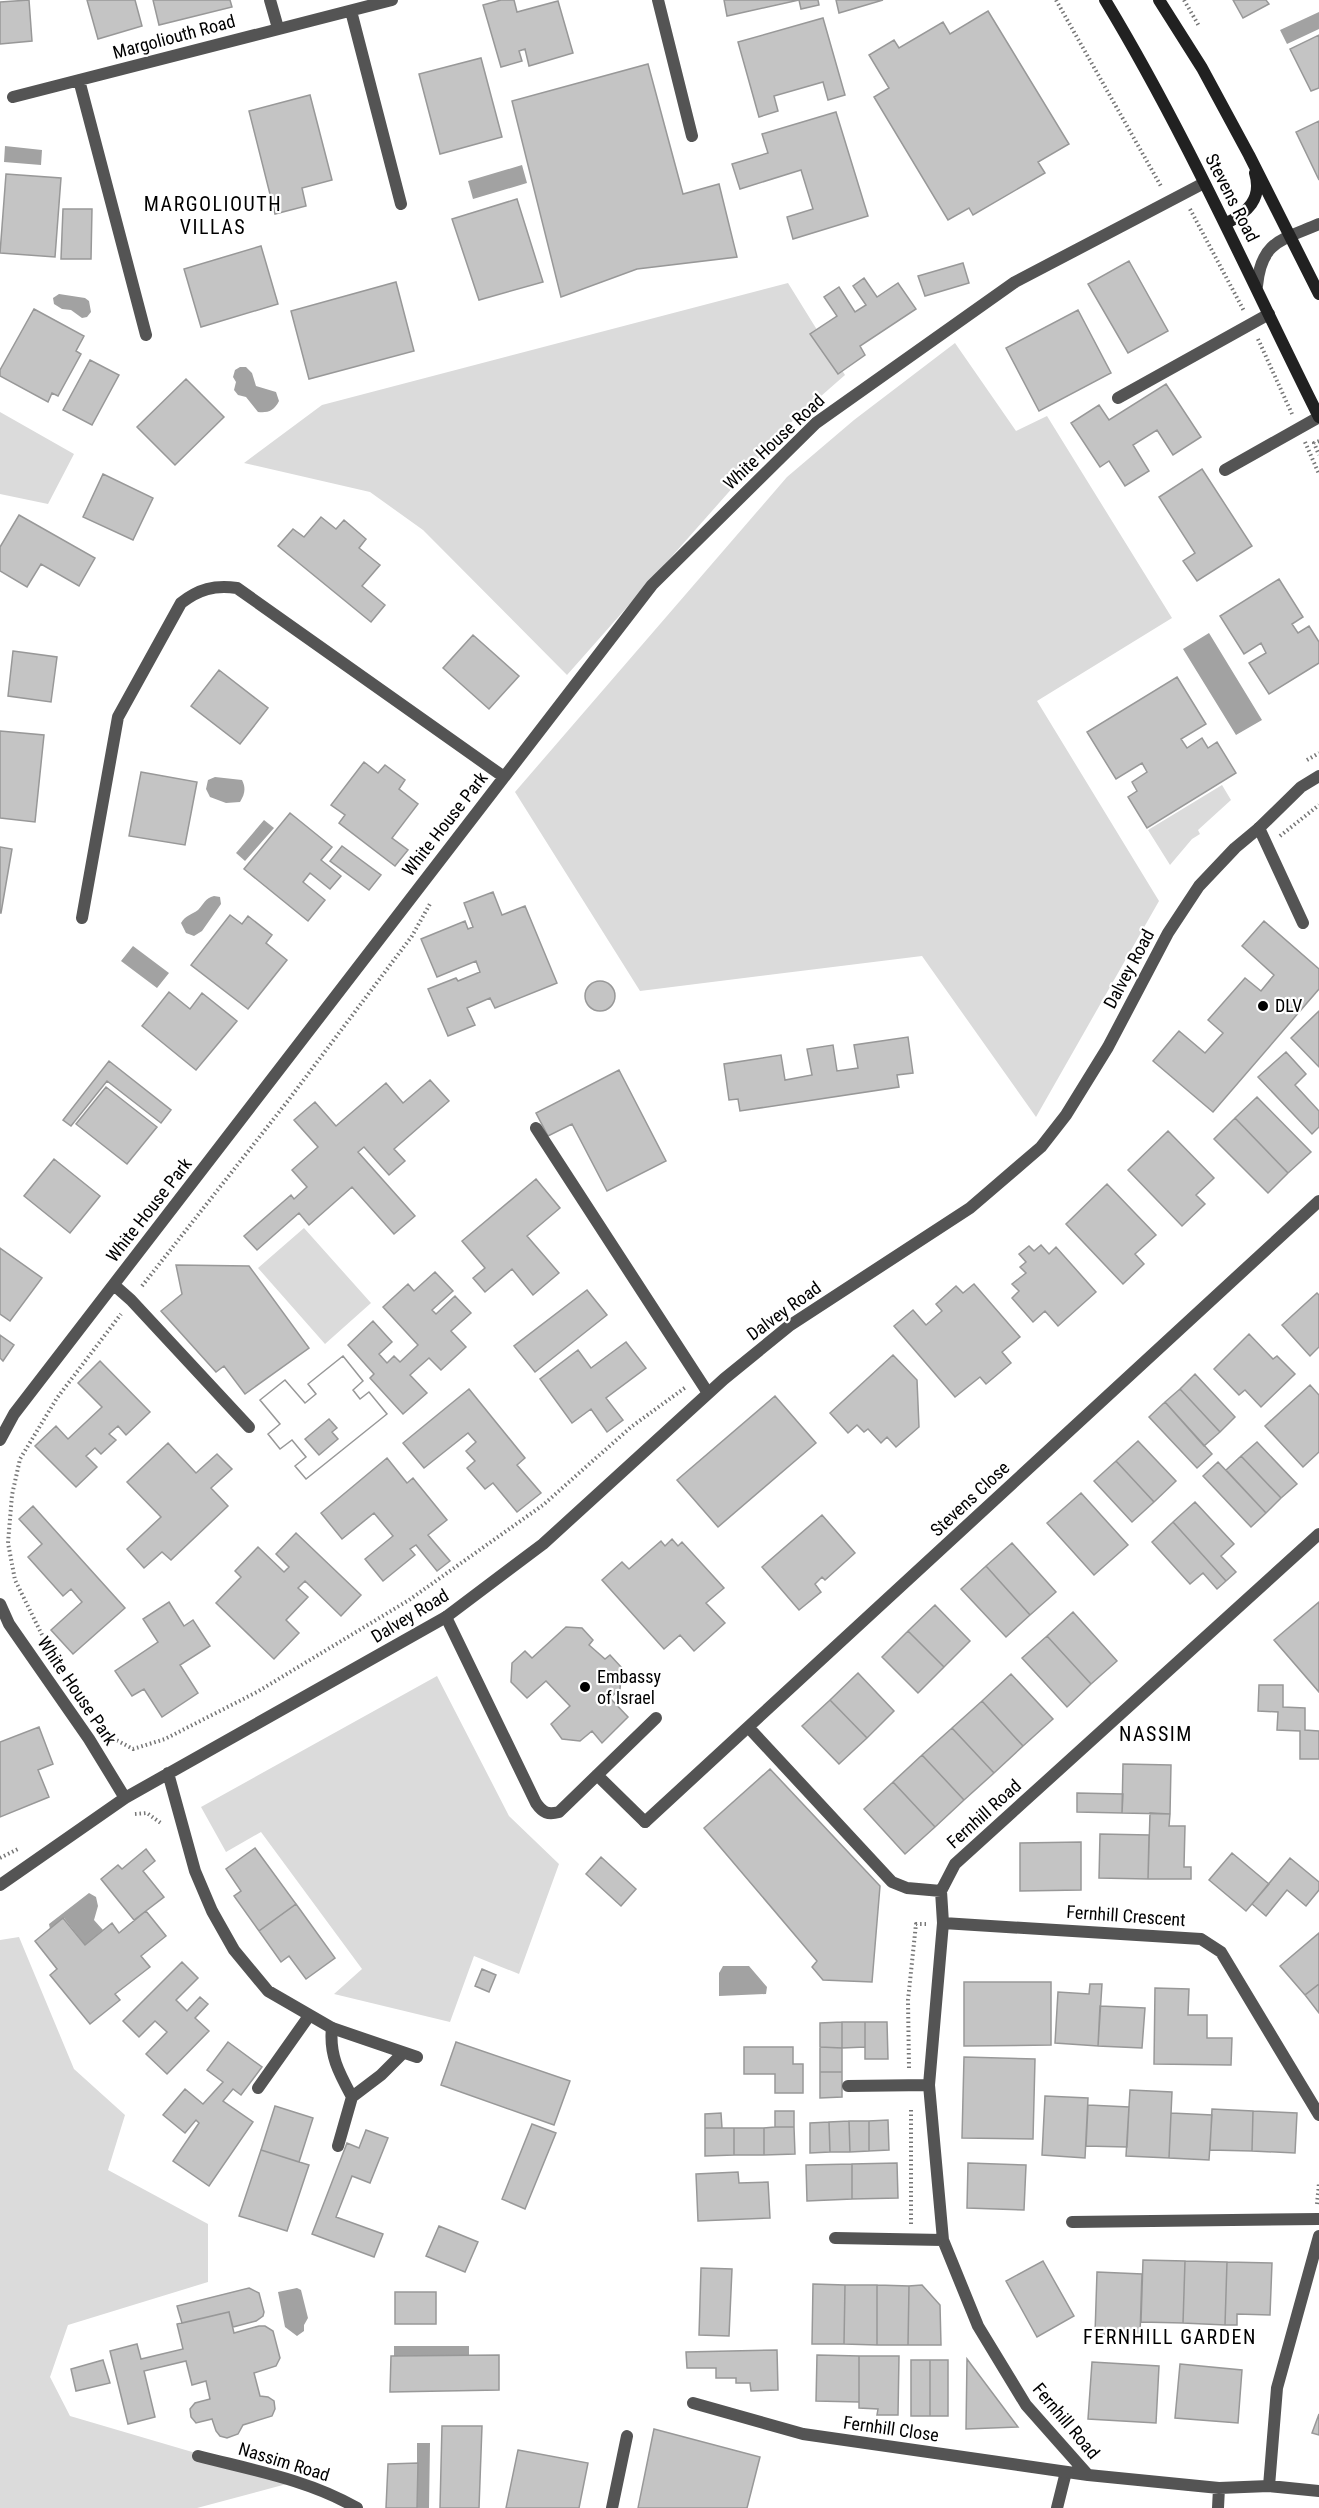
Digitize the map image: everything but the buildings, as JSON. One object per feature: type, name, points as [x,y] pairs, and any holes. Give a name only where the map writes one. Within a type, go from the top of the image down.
[{"type":"main road","name":"Stevens Road","points":[[1105,0],[1144,65],[1257,286],[1319,417]]},
{"type":"main road","name":"Stevens Road","points":[[1158,0],[1202,68],[1250,155],[1319,294]]},
{"type":"main road","points":[[1225,224],[1245,213],[1252,206],[1256,195],[1257,181],[1250,155]]},
{"type":"street","points":[[270,0],[278,28]]},
{"type":"street","name":"Margoliouth Road","points":[[12,97],[392,0]]},
{"type":"street","points":[[658,0],[692,136]]},
{"type":"street","points":[[351,11],[401,204]]},
{"type":"street","points":[[79,80],[146,335]]},
{"type":"street","name":"White House Road","points":[[504,777],[652,585],[816,423],[1015,282],[1204,183]]},
{"type":"street","points":[[1257,286],[1258,267],[1271,247],[1319,224]]},
{"type":"street","points":[[1118,398],[1269,314]]},
{"type":"street","points":[[1225,470],[1319,417]]},
{"type":"street","name":"White House Park","points":[[0,1440],[14,1414],[504,777],[237,588],[222,586],[207,588],[181,603],[118,717],[82,918]]},
{"type":"street","name":"Dalvey Road","points":[[0,1885],[125,1798],[446,1617],[543,1544],[708,1393],[789,1326],[970,1208],[1041,1147],[1066,1115],[1108,1047],[1168,933],[1199,886],[1235,848],[1301,787],[1319,776]]},
{"type":"street","points":[[1259,828],[1303,922]]},
{"type":"street","points":[[536,1128],[708,1393]]},
{"type":"street","name":"Stevens Close","points":[[597,1775],[645,1822],[1319,1201]]},
{"type":"street","points":[[114,1285],[131,1300],[249,1427]]},
{"type":"street","name":"Fernhill Road","points":[[1319,1534],[955,1864],[941,1891],[943,1923],[929,2085],[943,2240],[978,2326],[1026,2405],[1088,2475],[1218,2488],[1269,2486],[1319,2491]]},
{"type":"street","name":"White House Park","points":[[0,1604],[9,1624],[89,1739],[125,1798]]},
{"type":"street","points":[[446,1617],[541,1810],[551,1814],[559,1812],[656,1718]]},
{"type":"street","points":[[749,1728],[892,1882],[907,1888],[941,1891]]},
{"type":"street","points":[[168,1773],[195,1871],[212,1911],[234,1950],[268,1991],[332,2028],[417,2058]]},
{"type":"street","name":"Fernhill Crescent","points":[[943,1923],[1201,1939],[1221,1952],[1319,2115]]},
{"type":"street","points":[[258,2088],[309,2016]]},
{"type":"street","points":[[332,2028],[334,2064],[352,2097]]},
{"type":"street","points":[[338,2146],[352,2097],[381,2075],[403,2053]]},
{"type":"street","points":[[848,2086],[929,2085]]},
{"type":"street","points":[[1072,2222],[1319,2219]]},
{"type":"street","points":[[1269,2486],[1277,2388],[1319,2236]]},
{"type":"street","points":[[835,2238],[943,2240]]},
{"type":"street","name":"Fernhill Close","points":[[693,2403],[803,2434],[1088,2475]]},
{"type":"street","points":[[612,2508],[627,2436]]},
{"type":"street","name":"Nassim Road","points":[[198,2456],[297,2481],[357,2508]]},
{"type":"street","points":[[1057,2508],[1066,2472]]},
{"type":"street","points":[[1218,2488],[1218,2508]]},
{"type":"path","points":[[1056,0],[1170,201]]},
{"type":"path","points":[[1317,442],[1319,454]]},
{"type":"path","points":[[1300,765],[1319,753]]},
{"type":"path","points":[[1268,845],[1319,805]]},
{"type":"path","points":[[51,1654],[15,1580],[8,1543],[14,1486],[20,1459],[57,1398],[287,1102],[412,936],[431,905],[432,872]]},
{"type":"path","points":[[107,1736],[133,1749],[165,1739],[256,1692],[389,1612],[543,1505],[631,1427],[699,1378]]},
{"type":"path","points":[[126,1819],[134,1814],[147,1813],[162,1822],[164,1829]]},
{"type":"shaded area","points":[[1319,12],[1319,29],[1287,44],[1280,30]]},
{"type":"shaded area","points":[[5,146],[42,150],[41,165],[4,162]]},
{"type":"shaded area","points":[[522,165],[527,183],[473,199],[468,181]]},
{"type":"shaded area","points":[[788,283],[845,375],[788,425],[567,675],[423,530],[370,492],[244,463],[322,405]]},
{"type":"shaded area","points":[[59,294],[85,298],[89,301],[91,312],[87,317],[82,318],[71,310],[62,309],[54,304],[53,298]]},
{"type":"shaded area","points":[[955,343],[1016,431],[1047,416],[1172,618],[1037,701],[1159,901],[1036,1117],[922,956],[640,991],[515,792],[787,477],[854,420]]},
{"type":"shaded area","points":[[246,367],[252,373],[256,386],[276,392],[279,401],[273,409],[268,412],[258,412],[246,397],[238,395],[234,390],[236,382],[233,377],[235,370]]},
{"type":"shaded area","points":[[0,412],[74,454],[48,504],[0,494]]},
{"type":"shaded area","points":[[1209,633],[1262,720],[1236,735],[1183,649]]},
{"type":"shaded area","points":[[215,777],[242,780],[244,791],[240,802],[226,803],[210,797],[206,789],[208,780]]},
{"type":"shaded area","points":[[1222,785],[1231,800],[1198,830],[1200,834],[1192,839],[1170,865],[1148,830]]},
{"type":"shaded area","points":[[264,820],[274,828],[245,861],[236,853]]},
{"type":"shaded area","points":[[214,896],[220,897],[221,904],[202,931],[194,936],[186,933],[181,923],[183,920]]},
{"type":"shaded area","points":[[133,946],[169,973],[157,988],[121,961]]},
{"type":"shaded area","points":[[304,1228],[371,1303],[325,1344],[258,1268]]},
{"type":"shaded area","points":[[437,1676],[509,1816],[559,1864],[519,1974],[474,1956],[450,2022],[334,1994],[362,1969],[261,1832],[226,1852],[201,1807]]},
{"type":"shaded area","points":[[89,1893],[96,1897],[98,1906],[94,1920],[103,1930],[85,1945],[64,1918],[50,1929],[49,1924]]},
{"type":"shaded area","points":[[19,1937],[74,2069],[125,2115],[108,2170],[208,2224],[208,2282],[68,2325],[50,2377],[70,2416],[294,2482],[197,2508],[0,2508],[0,1940]]},
{"type":"shaded area","points":[[723,1966],[749,1966],[767,1987],[766,1994],[719,1996],[719,1973]]},
{"type":"shaded area","points":[[297,2288],[301,2290],[308,2318],[304,2331],[297,2336],[285,2327],[278,2292]]},
{"type":"shaded area","points":[[394,2346],[469,2346],[469,2355],[394,2356]]},
{"type":"shaded area","points":[[417,2443],[430,2443],[429,2508],[417,2508]]},
{"type":"place","name":"DLV","points":[[1263,1006]]},
{"type":"place","name":"Embassy of Israel","points":[[585,1687]]},
{"type":"district","name":"MARGOLIOUTH VILLAS","points":[[213,216]]},
{"type":"district","name":"NASSIM","points":[[1156,1734]]},
{"type":"district","name":"FERNHILL GARDEN","points":[[1170,2337]]}]
